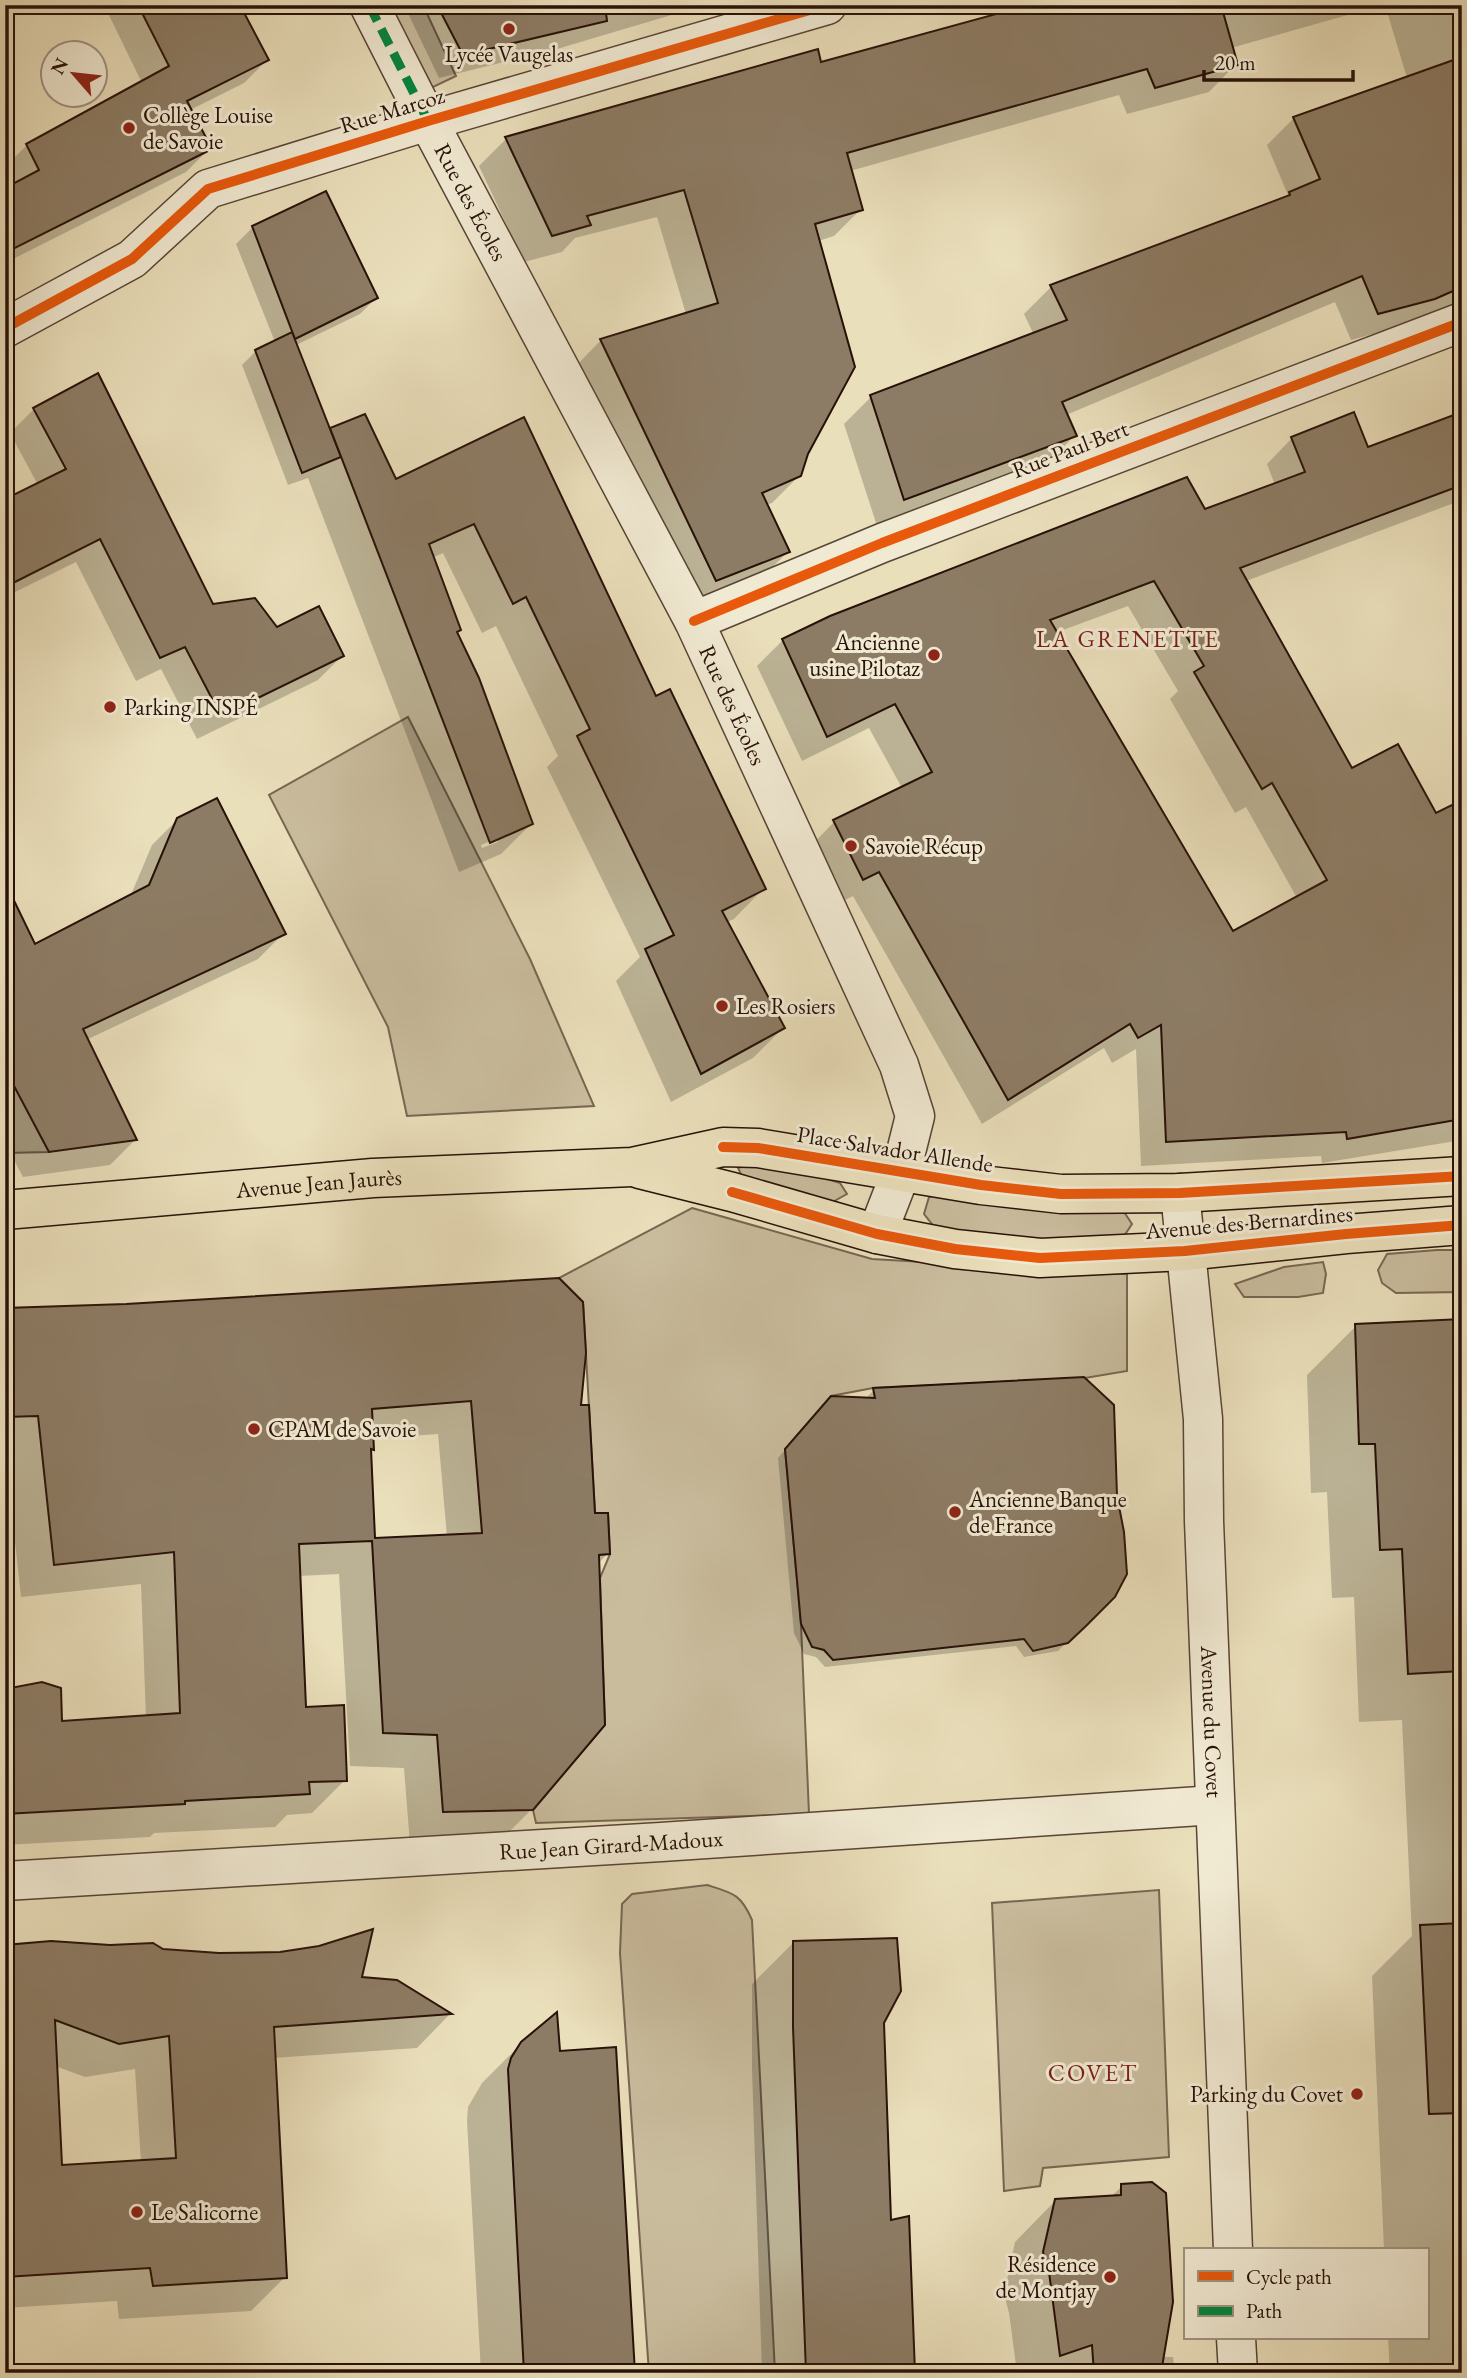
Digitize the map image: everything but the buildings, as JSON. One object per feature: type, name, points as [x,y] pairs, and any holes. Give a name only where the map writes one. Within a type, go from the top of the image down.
[{"type":"main road","name":"Place Salvador Allende","points":[[632,1167],[723,1147],[758,1148],[981,1185],[1061,1194]]},
{"type":"main road","points":[[632,1167],[732,1192],[877,1234]]},
{"type":"main road","name":"Avenue Jean Jaurès","points":[[5,1210],[373,1178],[632,1167]]},
{"type":"main road","name":"Avenue des Bernardines","points":[[1061,1194],[1180,1193],[1462,1175]]},
{"type":"main road","name":"Avenue des Bernardines","points":[[877,1234],[956,1249],[1040,1258],[1185,1251],[1346,1234],[1462,1226]]},
{"type":"street","name":"Rue des Écoles","points":[[369,5],[694,621],[899,1065],[915,1116],[901,1172],[877,1234]]},
{"type":"street","name":"Rue Marcoz","points":[[5,328],[132,259],[208,189],[428,121],[827,5]]},
{"type":"street","name":"Rue Paul Bert","points":[[694,621],[895,538],[1462,322]]},
{"type":"street","name":"Avenue du Covet","points":[[1180,1193],[1203,1419],[1204,1521],[1233,2248]]},
{"type":"street","name":"Rue Jean Girard-Madoux","points":[[5,1881],[661,1842],[1215,1805]]},
{"type":"street","points":[[1236,2340],[1238,2373]]},
{"type":"shaded area","points":[[387,5],[423,5],[456,76],[429,89]]},
{"type":"shaded area","points":[[408,717],[530,959],[594,1106],[407,1116],[388,1027],[269,795]]},
{"type":"shaded area","points":[[5,1068],[49,1152],[5,1153]]},
{"type":"shaded area","points":[[749,1165],[821,1177],[840,1183],[847,1194],[829,1204],[744,1181],[738,1168]]},
{"type":"shaded area","points":[[949,1192],[1124,1212],[1132,1224],[1124,1236],[1071,1245],[936,1229],[924,1214],[929,1197]]},
{"type":"shaded area","points":[[692,1208],[872,1259],[1127,1274],[1127,1371],[1085,1378],[873,1388],[831,1396],[785,1449],[801,1624],[809,1814],[536,1823],[533,1810],[605,1725],[600,1578],[610,1554],[608,1513],[595,1513],[583,1302],[559,1278]]},
{"type":"shaded area","points":[[1462,1250],[1462,1292],[1396,1293],[1382,1283],[1378,1270],[1387,1254]]},
{"type":"shaded area","points":[[1323,1262],[1326,1274],[1323,1293],[1298,1297],[1244,1297],[1235,1284],[1284,1267]]},
{"type":"shaded area","points":[[707,1885],[735,1896],[744,1905],[752,1920],[775,2373],[649,2373],[620,1953],[622,1904],[632,1894]]},
{"type":"shaded area","points":[[1159,1890],[1169,2157],[1043,2168],[1040,2186],[1004,2191],[992,1903]]},
{"type":"marked path","points":[[369,5],[428,121]]},
{"type":"cycle path","points":[[5,328],[132,259],[208,189],[428,121],[827,5]]},
{"type":"cycle path","points":[[694,621],[882,543],[1462,322]]},
{"type":"cycle path","points":[[723,1147],[758,1148],[981,1185],[1061,1194],[1180,1193],[1462,1176]]},
{"type":"cycle path","points":[[732,1192],[877,1234],[955,1249],[1040,1258],[1185,1251],[1462,1225]]},
{"type":"place","name":"Lycée Vaugelas","points":[[509,29]]},
{"type":"place","name":"Collège Louise de Savoie","points":[[129,128]]},
{"type":"place","name":"Ancienne usine Pilotaz","points":[[934,655]]},
{"type":"place","name":"Parking INSPÉ","points":[[110,707]]},
{"type":"place","name":"Savoie Récup","points":[[851,846]]},
{"type":"place","name":"Les Rosiers","points":[[722,1006]]},
{"type":"place","name":"CPAM de Savoie","points":[[254,1429]]},
{"type":"place","name":"Ancienne Banque de France","points":[[955,1512]]},
{"type":"place","name":"Parking du Covet","points":[[1357,2094]]},
{"type":"place","name":"Le Salicorne","points":[[137,2212]]},
{"type":"place","name":"Résidence de Montjay","points":[[1110,2277]]},
{"type":"district","name":"LA GRENETTE","points":[[1128,638]]},
{"type":"district","name":"COVET","points":[[1093,2072]]}]
